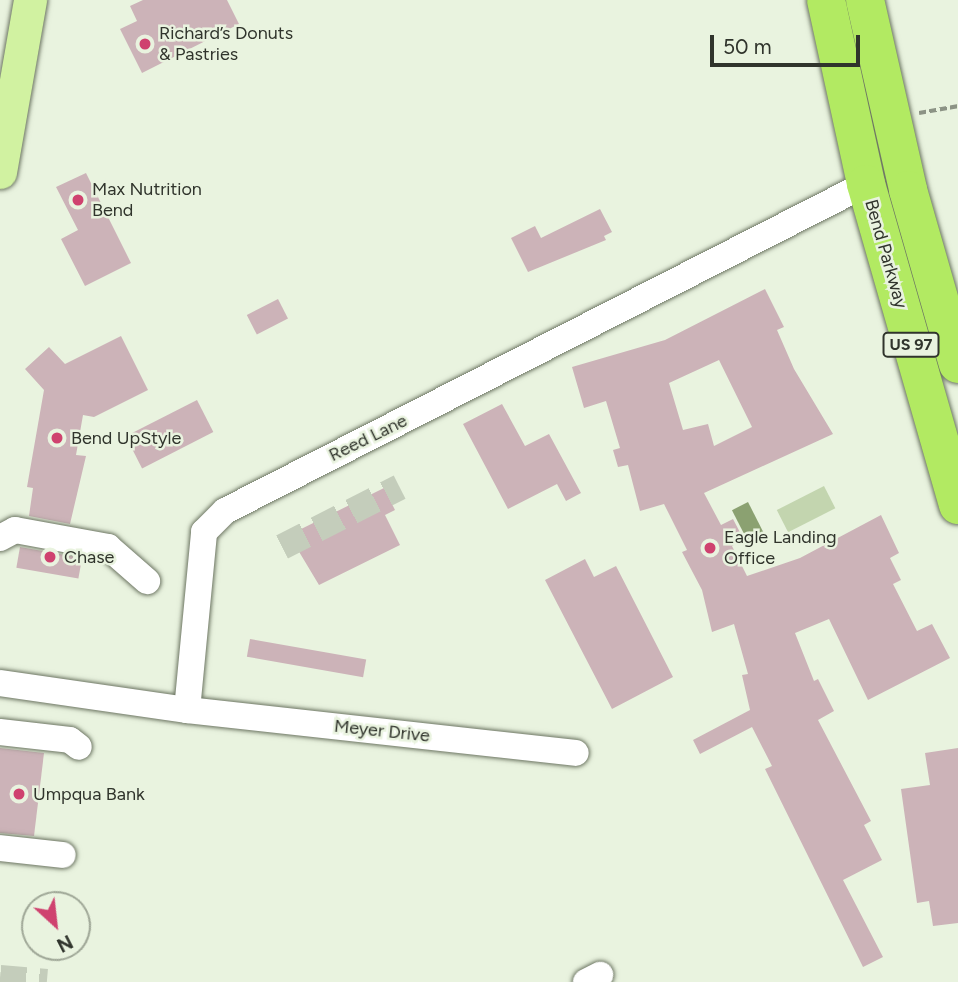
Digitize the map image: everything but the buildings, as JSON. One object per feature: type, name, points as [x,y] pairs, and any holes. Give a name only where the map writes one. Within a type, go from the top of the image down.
[{"type":"highway","name":"Bend Parkway","points":[[826,0],[866,184],[958,505]]},
{"type":"highway","name":"US 97","points":[[865,0],[898,150],[958,364]]},
{"type":"main road","points":[[0,172],[30,0]]},
{"type":"street","name":"Reed Lane","points":[[187,710],[204,532],[225,511],[866,184]]},
{"type":"street","points":[[0,538],[15,530],[108,547],[147,581]]},
{"type":"street","points":[[0,683],[187,710]]},
{"type":"street","name":"Meyer Drive","points":[[187,710],[576,753]]},
{"type":"street","points":[[0,732],[70,740],[79,747]]},
{"type":"street","points":[[0,848],[62,864],[0,863]]},
{"type":"path","points":[[913,114],[958,106]]},
{"type":"shaded area","points":[[824,486],[835,508],[788,532],[777,510]]},
{"type":"shaded area","points":[[748,502],[765,536],[749,544],[732,510]]},
{"type":"tunnel","points":[[282,547],[400,487]]},
{"type":"tunnel","points":[[0,978],[47,982]]},
{"type":"place","name":"Richard’s Donuts & Pastries","points":[[145,44]]},
{"type":"place","name":"Max Nutrition Bend","points":[[78,200]]},
{"type":"place","name":"Bend UpStyle","points":[[57,438]]},
{"type":"place","name":"Eagle Landing Office","points":[[710,548]]},
{"type":"place","name":"Chase","points":[[50,557]]},
{"type":"place","name":"Umpqua Bank","points":[[19,794]]}]
